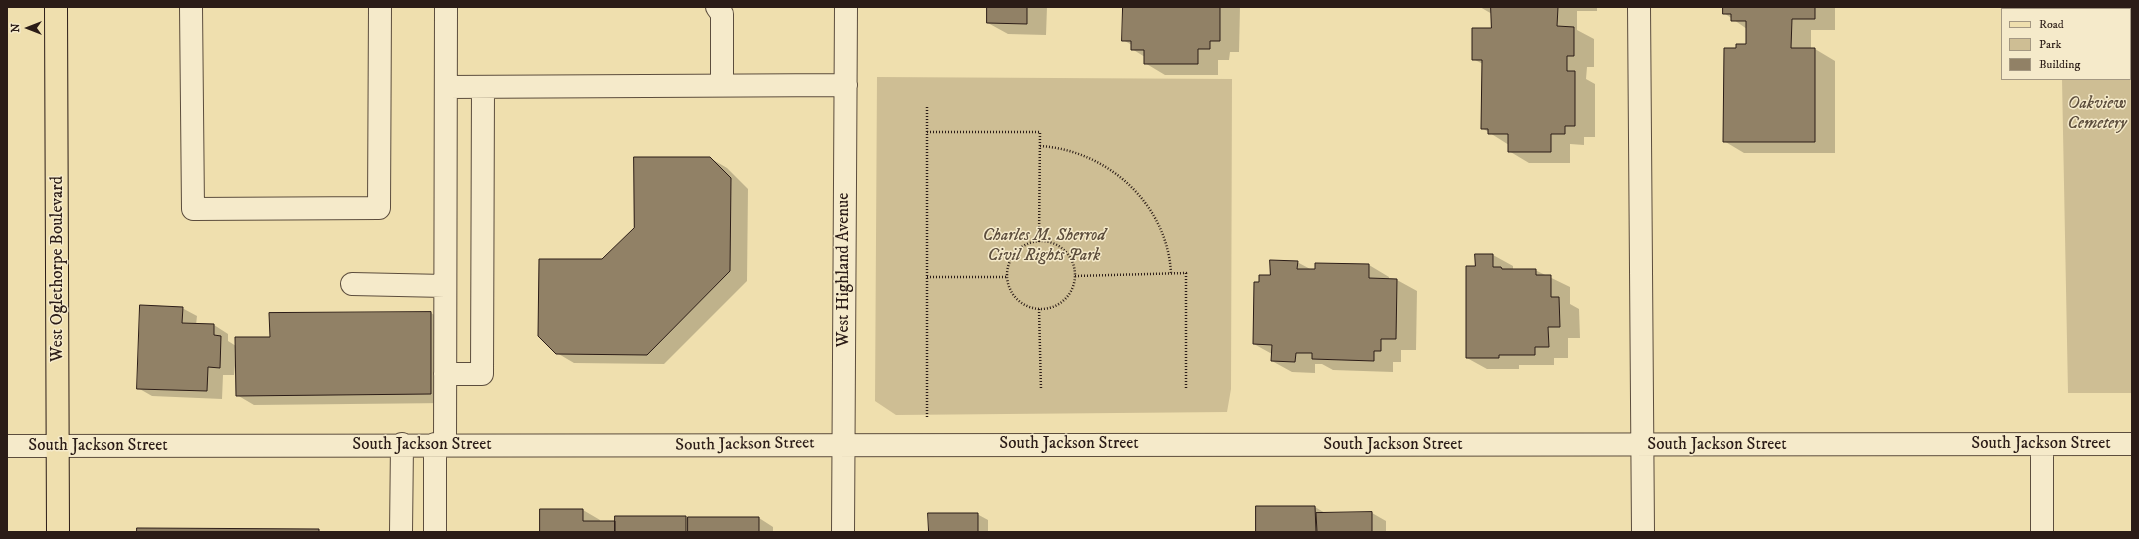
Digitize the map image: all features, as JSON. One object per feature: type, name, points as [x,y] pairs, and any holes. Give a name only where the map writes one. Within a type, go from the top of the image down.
[{"type":"main road","name":"West Oglethorpe Boulevard","points":[[56,7],[58,532]]},
{"type":"street","points":[[191,7],[193,209],[379,208],[380,7]]},
{"type":"street","points":[[436,532],[445,374],[446,7]]},
{"type":"street","points":[[717,7],[722,14],[722,85]]},
{"type":"street","name":"West Highland Avenue","points":[[844,532],[843,444],[846,7]]},
{"type":"street","points":[[1639,7],[1644,532]]},
{"type":"street","points":[[446,87],[846,85]]},
{"type":"street","points":[[445,374],[482,374],[483,87]]},
{"type":"street","points":[[352,284],[445,286]]},
{"type":"street","name":"South Jackson Street","points":[[7,446],[402,444],[596,447],[843,444],[2132,444]]},
{"type":"street","points":[[401,532],[402,444]]},
{"type":"street","points":[[2042,445],[2042,532]]},
{"type":"path","points":[[920,444],[927,420],[927,107]]},
{"type":"path","points":[[927,132],[1040,132],[1039,242]]},
{"type":"path","points":[[1040,146],[1060,148],[1079,154],[1112,169],[1129,184],[1141,197],[1153,216],[1165,240],[1171,274]]},
{"type":"path","points":[[1039,242],[1056,244],[1065,250],[1072,260],[1075,276],[1072,292],[1064,301],[1055,307],[1032,309],[1022,304],[1014,296],[1008,285],[1010,263],[1015,254],[1024,246],[1039,242]]},
{"type":"path","points":[[1075,276],[1186,274],[1186,390]]},
{"type":"path","points":[[927,278],[1008,277]]},
{"type":"path","points":[[1039,309],[1041,390]]},
{"type":"green space","name":"Oakview Cemetery","points":[[2132,7],[2132,393],[2068,393],[2062,80],[2131,80],[2131,8],[2061,8]]},
{"type":"green space","name":"Charles M. Sherrod Civil Rights Park","points":[[877,77],[1232,79],[1231,389],[1227,412],[896,415],[875,401]]},
{"type":"building","points":[[987,7],[1027,7],[1027,24],[987,23]]},
{"type":"building","points":[[1123,7],[1220,7],[1220,41],[1210,41],[1210,49],[1198,49],[1198,64],[1144,64],[1144,50],[1131,50],[1131,41],[1122,41]]},
{"type":"building","points":[[1491,7],[1558,7],[1557,26],[1574,27],[1574,56],[1567,56],[1567,71],[1575,71],[1575,126],[1565,126],[1565,134],[1551,134],[1551,152],[1508,152],[1508,134],[1488,134],[1488,129],[1481,129],[1482,60],[1472,60],[1472,28],[1491,28]]},
{"type":"building","points":[[1723,7],[1815,7],[1815,19],[1792,19],[1791,48],[1815,48],[1815,142],[1723,142],[1724,48],[1736,48],[1736,44],[1746,44],[1746,21],[1731,21],[1731,14],[1723,14]]},
{"type":"building","points":[[634,157],[710,157],[731,178],[730,271],[647,355],[556,354],[538,336],[539,259],[602,259],[634,228]]},
{"type":"building","points":[[1475,254],[1493,254],[1493,267],[1501,267],[1502,269],[1536,269],[1536,275],[1551,275],[1551,297],[1559,297],[1560,327],[1548,327],[1549,347],[1535,347],[1535,355],[1499,355],[1499,358],[1466,358],[1466,266],[1475,266]]},
{"type":"building","points":[[1270,260],[1298,261],[1297,269],[1315,269],[1315,263],[1369,264],[1369,278],[1397,279],[1396,339],[1381,339],[1381,351],[1374,351],[1374,361],[1312,359],[1312,353],[1296,353],[1295,362],[1271,361],[1272,345],[1253,344],[1254,282],[1259,282],[1259,275],[1270,275]]},
{"type":"building","points":[[140,305],[183,307],[182,323],[214,324],[214,335],[221,336],[220,368],[208,367],[207,391],[137,389]]},
{"type":"building","points":[[431,312],[431,394],[236,396],[235,337],[270,337],[269,313]]},
{"type":"building","points":[[1256,506],[1315,506],[1316,532],[1256,532]]},
{"type":"building","points":[[540,509],[583,509],[583,521],[615,521],[615,532],[540,532]]},
{"type":"building","points":[[1372,512],[1372,532],[1317,532],[1316,513]]},
{"type":"building","points":[[928,513],[978,513],[978,532],[929,532]]},
{"type":"building","points":[[615,516],[686,516],[686,532],[615,532]]},
{"type":"building","points":[[688,517],[759,517],[759,532],[688,532]]},
{"type":"building","points":[[137,528],[319,529],[319,532],[137,532]]}]
